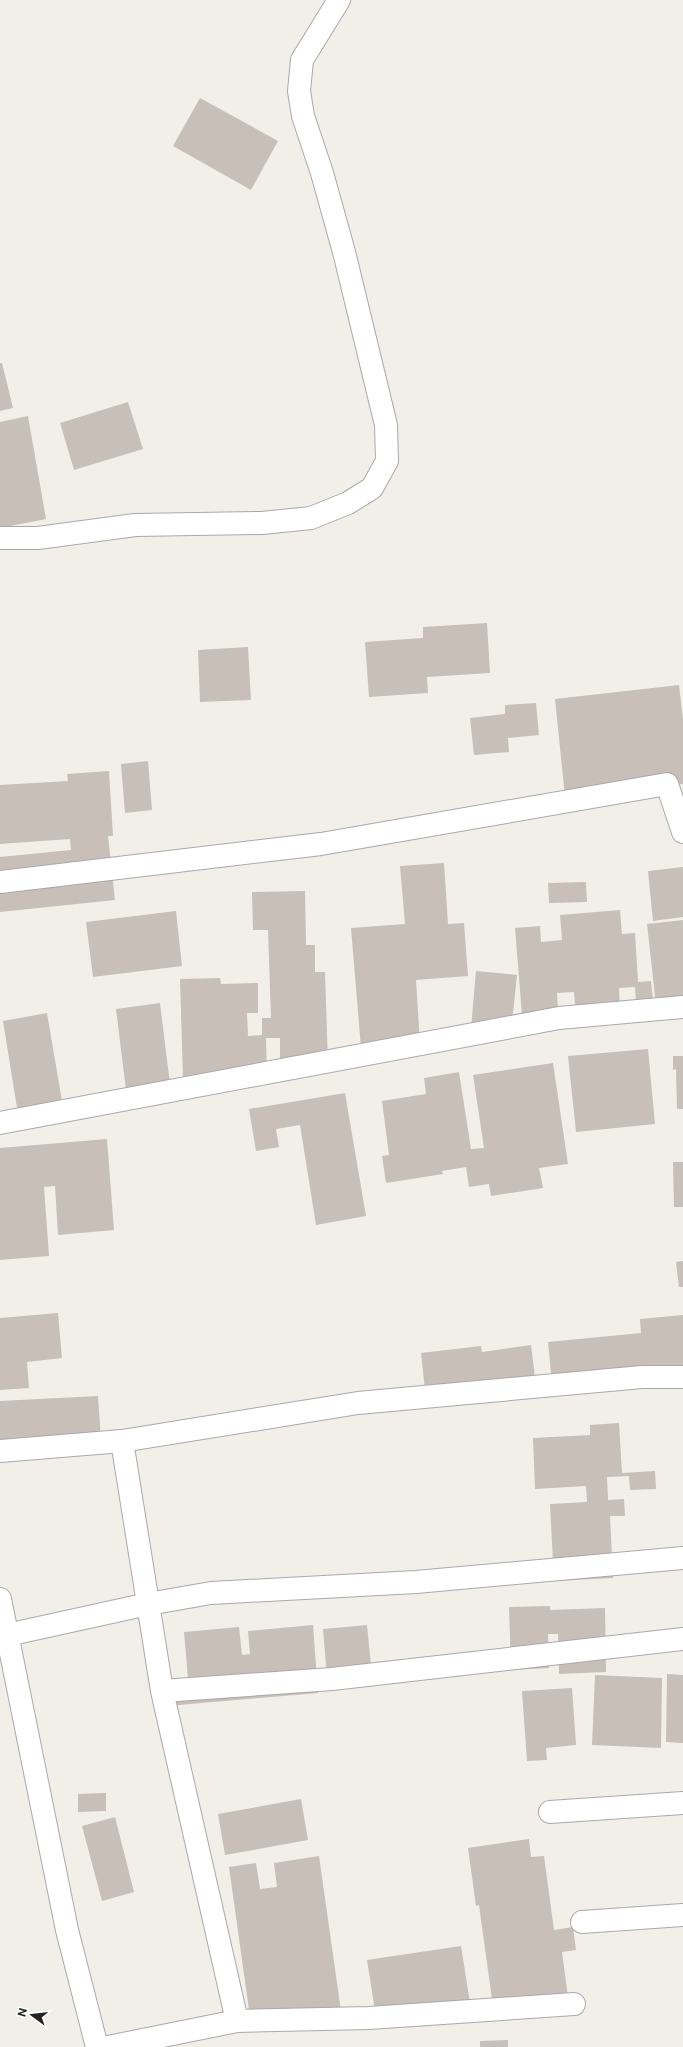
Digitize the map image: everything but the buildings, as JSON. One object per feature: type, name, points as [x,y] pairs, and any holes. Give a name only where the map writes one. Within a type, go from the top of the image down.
[{"type":"street","points":[[0,538],[38,538],[135,525],[262,523],[311,518],[348,503],[372,488],[387,461],[386,425],[344,252],[322,173],[303,116],[299,91],[302,60],[339,0]]},
{"type":"street","points":[[0,882],[321,844],[667,784],[683,832]]},
{"type":"street","points":[[0,1122],[560,1018],[683,1007]]},
{"type":"street","points":[[0,1451],[122,1441],[358,1403],[642,1377],[683,1377]]},
{"type":"street","points":[[122,1441],[162,1691],[237,2021]]},
{"type":"street","points":[[7,1635],[148,1604],[211,1593],[416,1582],[683,1558]]},
{"type":"street","points":[[0,1599],[66,1930],[97,2047]]},
{"type":"street","points":[[162,1691],[332,1679],[683,1639]]},
{"type":"street","points":[[550,1812],[683,1803]]},
{"type":"street","points":[[582,1922],[683,1915]]},
{"type":"street","points":[[108,2047],[237,2021],[369,2018],[574,2004]]}]
